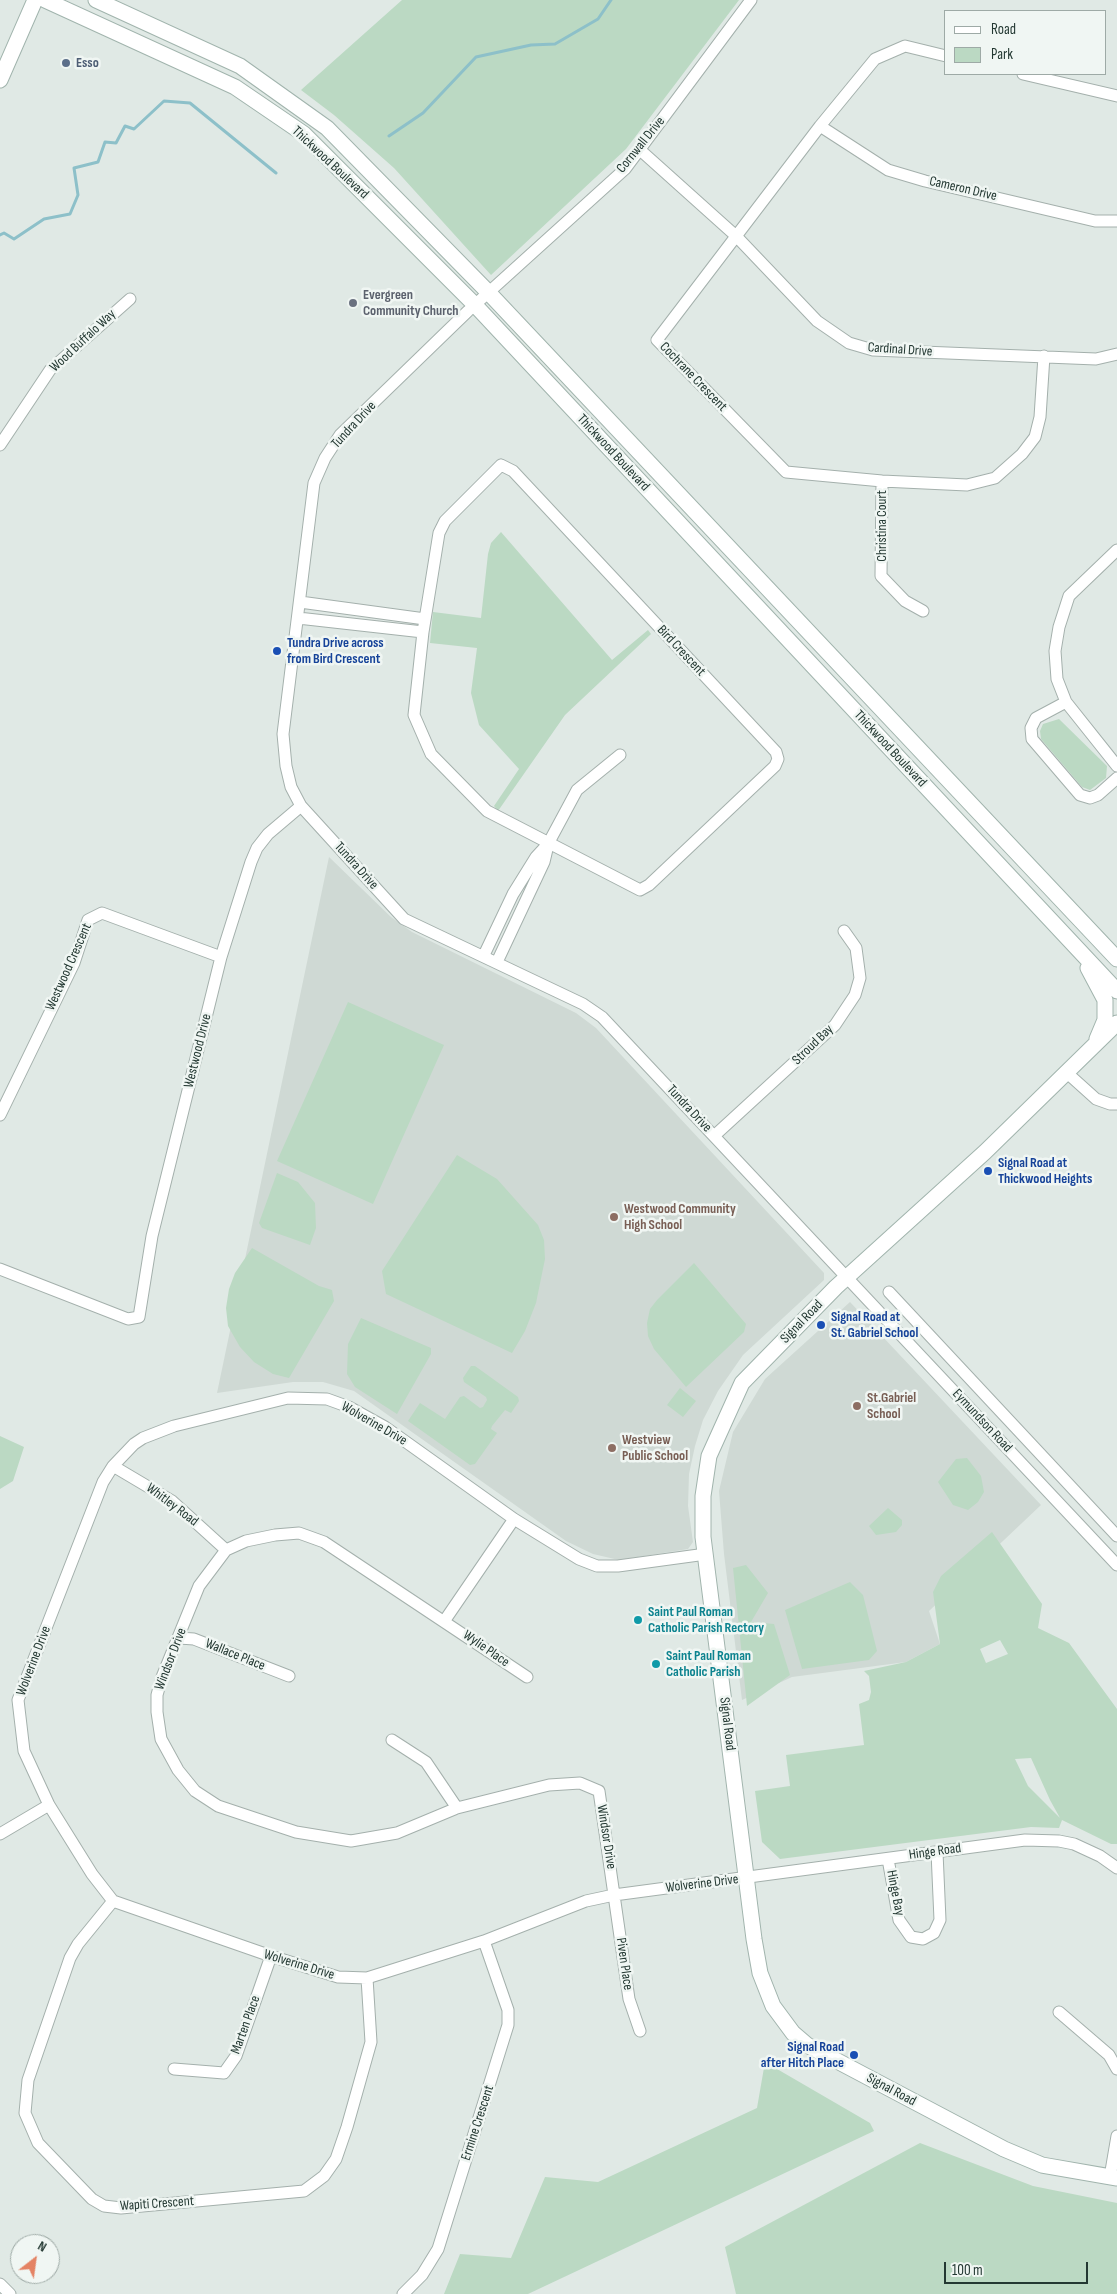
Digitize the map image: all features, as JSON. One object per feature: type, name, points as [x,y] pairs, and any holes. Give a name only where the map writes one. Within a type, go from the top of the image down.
[{"type":"main road","points":[[0,80],[35,0]]},
{"type":"main road","name":"Thickwood Boulevard","points":[[45,0],[235,87],[304,134],[474,305],[1117,990]]},
{"type":"main road","name":"Thickwood Boulevard","points":[[96,0],[240,66],[328,128],[488,293],[1117,959]]},
{"type":"main road","points":[[1078,950],[1105,1000],[1105,1020],[1096,1042]]},
{"type":"main road","name":"Signal Road","points":[[1114,2178],[1058,2169],[1026,2160],[825,2055],[793,2033],[773,2006],[765,1990],[757,1957],[703,1537],[702,1496],[708,1456],[742,1383],[846,1277],[985,1152],[1117,1023]]},
{"type":"main road","points":[[1096,1042],[1117,1038]]},
{"type":"street","name":"Cornwall Drive","points":[[474,305],[625,169],[751,0]]},
{"type":"street","name":"Cochrane Crescent","points":[[944,56],[905,46],[875,59],[820,126],[657,340],[786,472],[882,481],[966,485],[995,478],[1022,454],[1035,437],[1040,417],[1044,356]]},
{"type":"street","points":[[1027,75],[1117,96]]},
{"type":"street","name":"Cameron Drive","points":[[820,126],[888,170],[925,181],[1095,221],[1117,220]]},
{"type":"street","name":"Cardinal Drive","points":[[639,149],[736,236],[817,321],[849,343],[873,350],[1096,359],[1117,354]]},
{"type":"street","name":"Wood Buffalo Way","points":[[2,438],[50,370],[130,298]]},
{"type":"street","name":"Tundra Drive","points":[[474,305],[340,435],[325,458],[314,483],[283,734],[286,766],[291,787],[301,806],[404,919],[484,955],[583,1004],[602,1017],[846,1277]]},
{"type":"street","name":"Bird Crescent","points":[[501,465],[513,471],[776,752],[778,759],[775,766],[649,885],[640,890],[487,811],[431,754],[414,715],[423,632],[439,533],[445,521],[501,465]]},
{"type":"street","name":"Christina Court","points":[[882,481],[881,576],[905,601],[923,611]]},
{"type":"street","points":[[1117,550],[1069,596],[1059,627],[1055,650],[1057,679],[1066,702],[1117,766]]},
{"type":"street","points":[[300,602],[425,619]]},
{"type":"street","points":[[362,625],[364,610]]},
{"type":"street","points":[[298,618],[423,632]]},
{"type":"street","points":[[1066,702],[1036,718],[1031,728],[1032,739],[1080,795],[1090,798],[1098,795],[1117,778]]},
{"type":"street","points":[[484,955],[513,894],[536,857],[548,844],[577,790],[620,754]]},
{"type":"street","name":"Westwood Drive","points":[[0,1269],[128,1319],[139,1317],[152,1236],[221,957],[257,848],[268,834],[301,806]]},
{"type":"street","points":[[497,962],[544,862],[548,844]]},
{"type":"street","points":[[513,894],[526,900]]},
{"type":"street","name":"Westwood Crescent","points":[[0,1115],[74,963],[88,920],[102,913],[221,957]]},
{"type":"street","name":"Stroud Bay","points":[[714,1136],[835,1025],[855,996],[860,978],[856,948],[844,931]]},
{"type":"street","points":[[1066,1072],[1096,1099],[1110,1104],[1117,1104]]},
{"type":"street","name":"Eymundson Road","points":[[846,1277],[1117,1565]]},
{"type":"street","points":[[890,1292],[1117,1536]]},
{"type":"street","points":[[919,1354],[934,1340]]},
{"type":"street","name":"Wolverine Drive","points":[[706,1554],[618,1566],[597,1566],[579,1559],[514,1519],[386,1427],[349,1407],[327,1399],[288,1398],[174,1426],[143,1438],[125,1452],[113,1466],[104,1482],[18,1700],[24,1751],[49,1805],[92,1874],[113,1901],[271,1956],[338,1977],[367,1978],[484,1941],[586,1901],[614,1895],[747,1878]]},
{"type":"street","name":"Whitley Road","points":[[113,1466],[172,1501],[226,1550]]},
{"type":"street","points":[[226,1550],[246,1541],[299,1533],[324,1542],[445,1620],[514,1519]]},
{"type":"street","name":"Windsor Drive","points":[[226,1550],[199,1586],[162,1677],[157,1695],[161,1739],[178,1770],[196,1790],[218,1806],[296,1832],[351,1841],[397,1834],[458,1808],[549,1785],[580,1783],[599,1791],[614,1895]]},
{"type":"street","name":"Wylie Place","points":[[445,1620],[527,1677]]},
{"type":"street","name":"Wallace Place","points":[[179,1638],[194,1638],[289,1676]]},
{"type":"street","points":[[392,1740],[426,1762],[458,1808]]},
{"type":"street","points":[[0,1834],[49,1805]]},
{"type":"street","name":"Hinge Road","points":[[747,1878],[1025,1840],[1059,1840],[1086,1848],[1117,1868]]},
{"type":"street","name":"Hinge Bay","points":[[888,1859],[899,1920],[911,1937],[923,1939],[934,1933],[940,1920],[937,1852]]},
{"type":"street","name":"Piven Place","points":[[614,1895],[630,1999],[640,2031]]},
{"type":"street","name":"Wapiti Crescent","points":[[113,1901],[78,1944],[70,1958],[28,2080],[25,2114],[38,2143],[92,2199],[104,2206],[121,2208],[304,2190],[324,2176],[336,2159],[345,2135],[371,2042],[367,1978]]},
{"type":"street","name":"Ermine Crescent","points":[[403,2294],[422,2275],[438,2249],[508,2025],[508,2010],[484,1941]]},
{"type":"street","name":"Marten Place","points":[[174,2069],[224,2073],[236,2056],[271,1956]]},
{"type":"street","points":[[1059,2012],[1103,2049],[1117,2070]]},
{"type":"street","points":[[1114,2178],[1117,2136]]},
{"type":"street","points":[[0,2284],[10,2294]]},
{"type":"shaded area","points":[[329,857],[391,917],[412,932],[576,1013],[596,1028],[824,1273],[824,1280],[743,1355],[718,1391],[703,1420],[689,1474],[688,1506],[693,1542],[688,1549],[619,1560],[593,1554],[566,1541],[354,1391],[323,1382],[293,1382],[217,1393]]},
{"type":"shaded area","points":[[850,1302],[1041,1505],[929,1611],[940,1644],[906,1662],[792,1677],[742,1700],[724,1554],[719,1491],[733,1432],[765,1379]]},
{"type":"green space","points":[[402,0],[739,0],[626,149],[491,275],[394,168],[334,115],[301,90]]},
{"type":"green space","points":[[501,532],[612,660],[648,630],[651,634],[565,715],[498,811],[494,806],[519,769],[479,725],[471,693],[477,648],[430,643],[433,612],[481,618],[488,554],[491,543]]},
{"type":"green space","points":[[1059,719],[1107,766],[1106,778],[1090,790],[1082,787],[1041,739],[1040,731],[1043,724]]},
{"type":"green space","points":[[348,1002],[444,1045],[373,1204],[277,1161]]},
{"type":"green space","points":[[457,1155],[497,1179],[538,1225],[544,1240],[545,1259],[536,1303],[525,1331],[512,1353],[386,1294],[382,1271]]},
{"type":"green space","points":[[277,1173],[298,1182],[315,1203],[316,1228],[310,1245],[262,1228],[259,1223]]},
{"type":"green space","points":[[252,1248],[319,1286],[332,1290],[334,1301],[289,1378],[273,1374],[254,1362],[240,1347],[228,1326],[226,1308],[229,1289],[235,1273]]},
{"type":"green space","points":[[694,1263],[746,1324],[744,1332],[686,1387],[654,1349],[648,1336],[647,1323],[650,1309],[657,1300]]},
{"type":"green space","points":[[361,1318],[431,1348],[431,1354],[397,1414],[355,1387],[347,1374],[348,1344]]},
{"type":"green space","points":[[471,1366],[475,1366],[518,1397],[519,1401],[511,1413],[505,1410],[492,1426],[491,1429],[497,1433],[475,1464],[470,1465],[408,1421],[420,1403],[445,1419],[460,1397],[464,1396],[480,1408],[483,1407],[487,1400],[486,1397],[464,1382],[463,1378]]},
{"type":"green space","points":[[680,1388],[696,1401],[683,1417],[667,1405]]},
{"type":"green space","points":[[0,1436],[24,1447],[13,1481],[0,1489]]},
{"type":"green space","points":[[967,1458],[981,1476],[984,1492],[978,1502],[968,1510],[953,1505],[938,1482],[956,1459]]},
{"type":"green space","points":[[888,1508],[902,1520],[902,1525],[896,1532],[876,1535],[869,1526]]},
{"type":"green space","points":[[992,1532],[1042,1604],[1038,1628],[1069,1643],[1117,1709],[1117,1844],[1111,1844],[1062,1820],[1059,1828],[1031,1827],[780,1859],[762,1842],[755,1791],[790,1786],[786,1755],[864,1745],[859,1704],[869,1700],[871,1692],[869,1676],[864,1671],[906,1662],[940,1644],[933,1592],[941,1576]],"holes":[[[1000,1640],[1008,1654],[986,1663],[980,1649]],[[1031,1758],[1050,1800],[1060,1818],[1028,1786],[1015,1759]]]},
{"type":"green space","points":[[746,1565],[768,1593],[751,1622],[774,1624],[790,1675],[747,1706],[733,1568]]},
{"type":"green space","points":[[850,1582],[863,1595],[877,1651],[869,1660],[802,1669],[785,1610]]},
{"type":"green space","points":[[765,2062],[870,2123],[874,2131],[528,2294],[444,2294],[460,2254],[511,2258],[545,2177],[598,2182],[757,2108]]},
{"type":"green space","points":[[920,2143],[1033,2186],[1117,2203],[1117,2294],[736,2294],[725,2247]]},
{"type":"waterway","points":[[389,136],[423,113],[476,57],[531,45],[555,44],[598,19],[611,0]]},
{"type":"waterway","points":[[0,235],[4,233],[14,239],[44,219],[70,214],[78,195],[74,168],[98,162],[105,142],[116,143],[125,126],[134,129],[164,101],[190,103],[276,173]]},
{"type":"place","name":"Esso","points":[[66,63]]},
{"type":"place","name":"Evergreen Community Church","points":[[353,303]]},
{"type":"place","name":"Tundra Drive across from Bird Crescent","points":[[277,651]]},
{"type":"place","name":"Signal Road at Thickwood Heights","points":[[988,1171]]},
{"type":"place","name":"Westwood Community High School","points":[[614,1217]]},
{"type":"place","name":"Signal Road at St. Gabriel School","points":[[821,1325]]},
{"type":"place","name":"St.Gabriel School","points":[[857,1406]]},
{"type":"place","name":"Westview Public School","points":[[612,1448]]},
{"type":"place","name":"Saint Paul Roman Catholic Parish Rectory","points":[[638,1620]]},
{"type":"place","name":"Saint Paul Roman Catholic Parish","points":[[656,1664]]},
{"type":"place","name":"Signal Road after Hitch Place","points":[[854,2055]]}]
